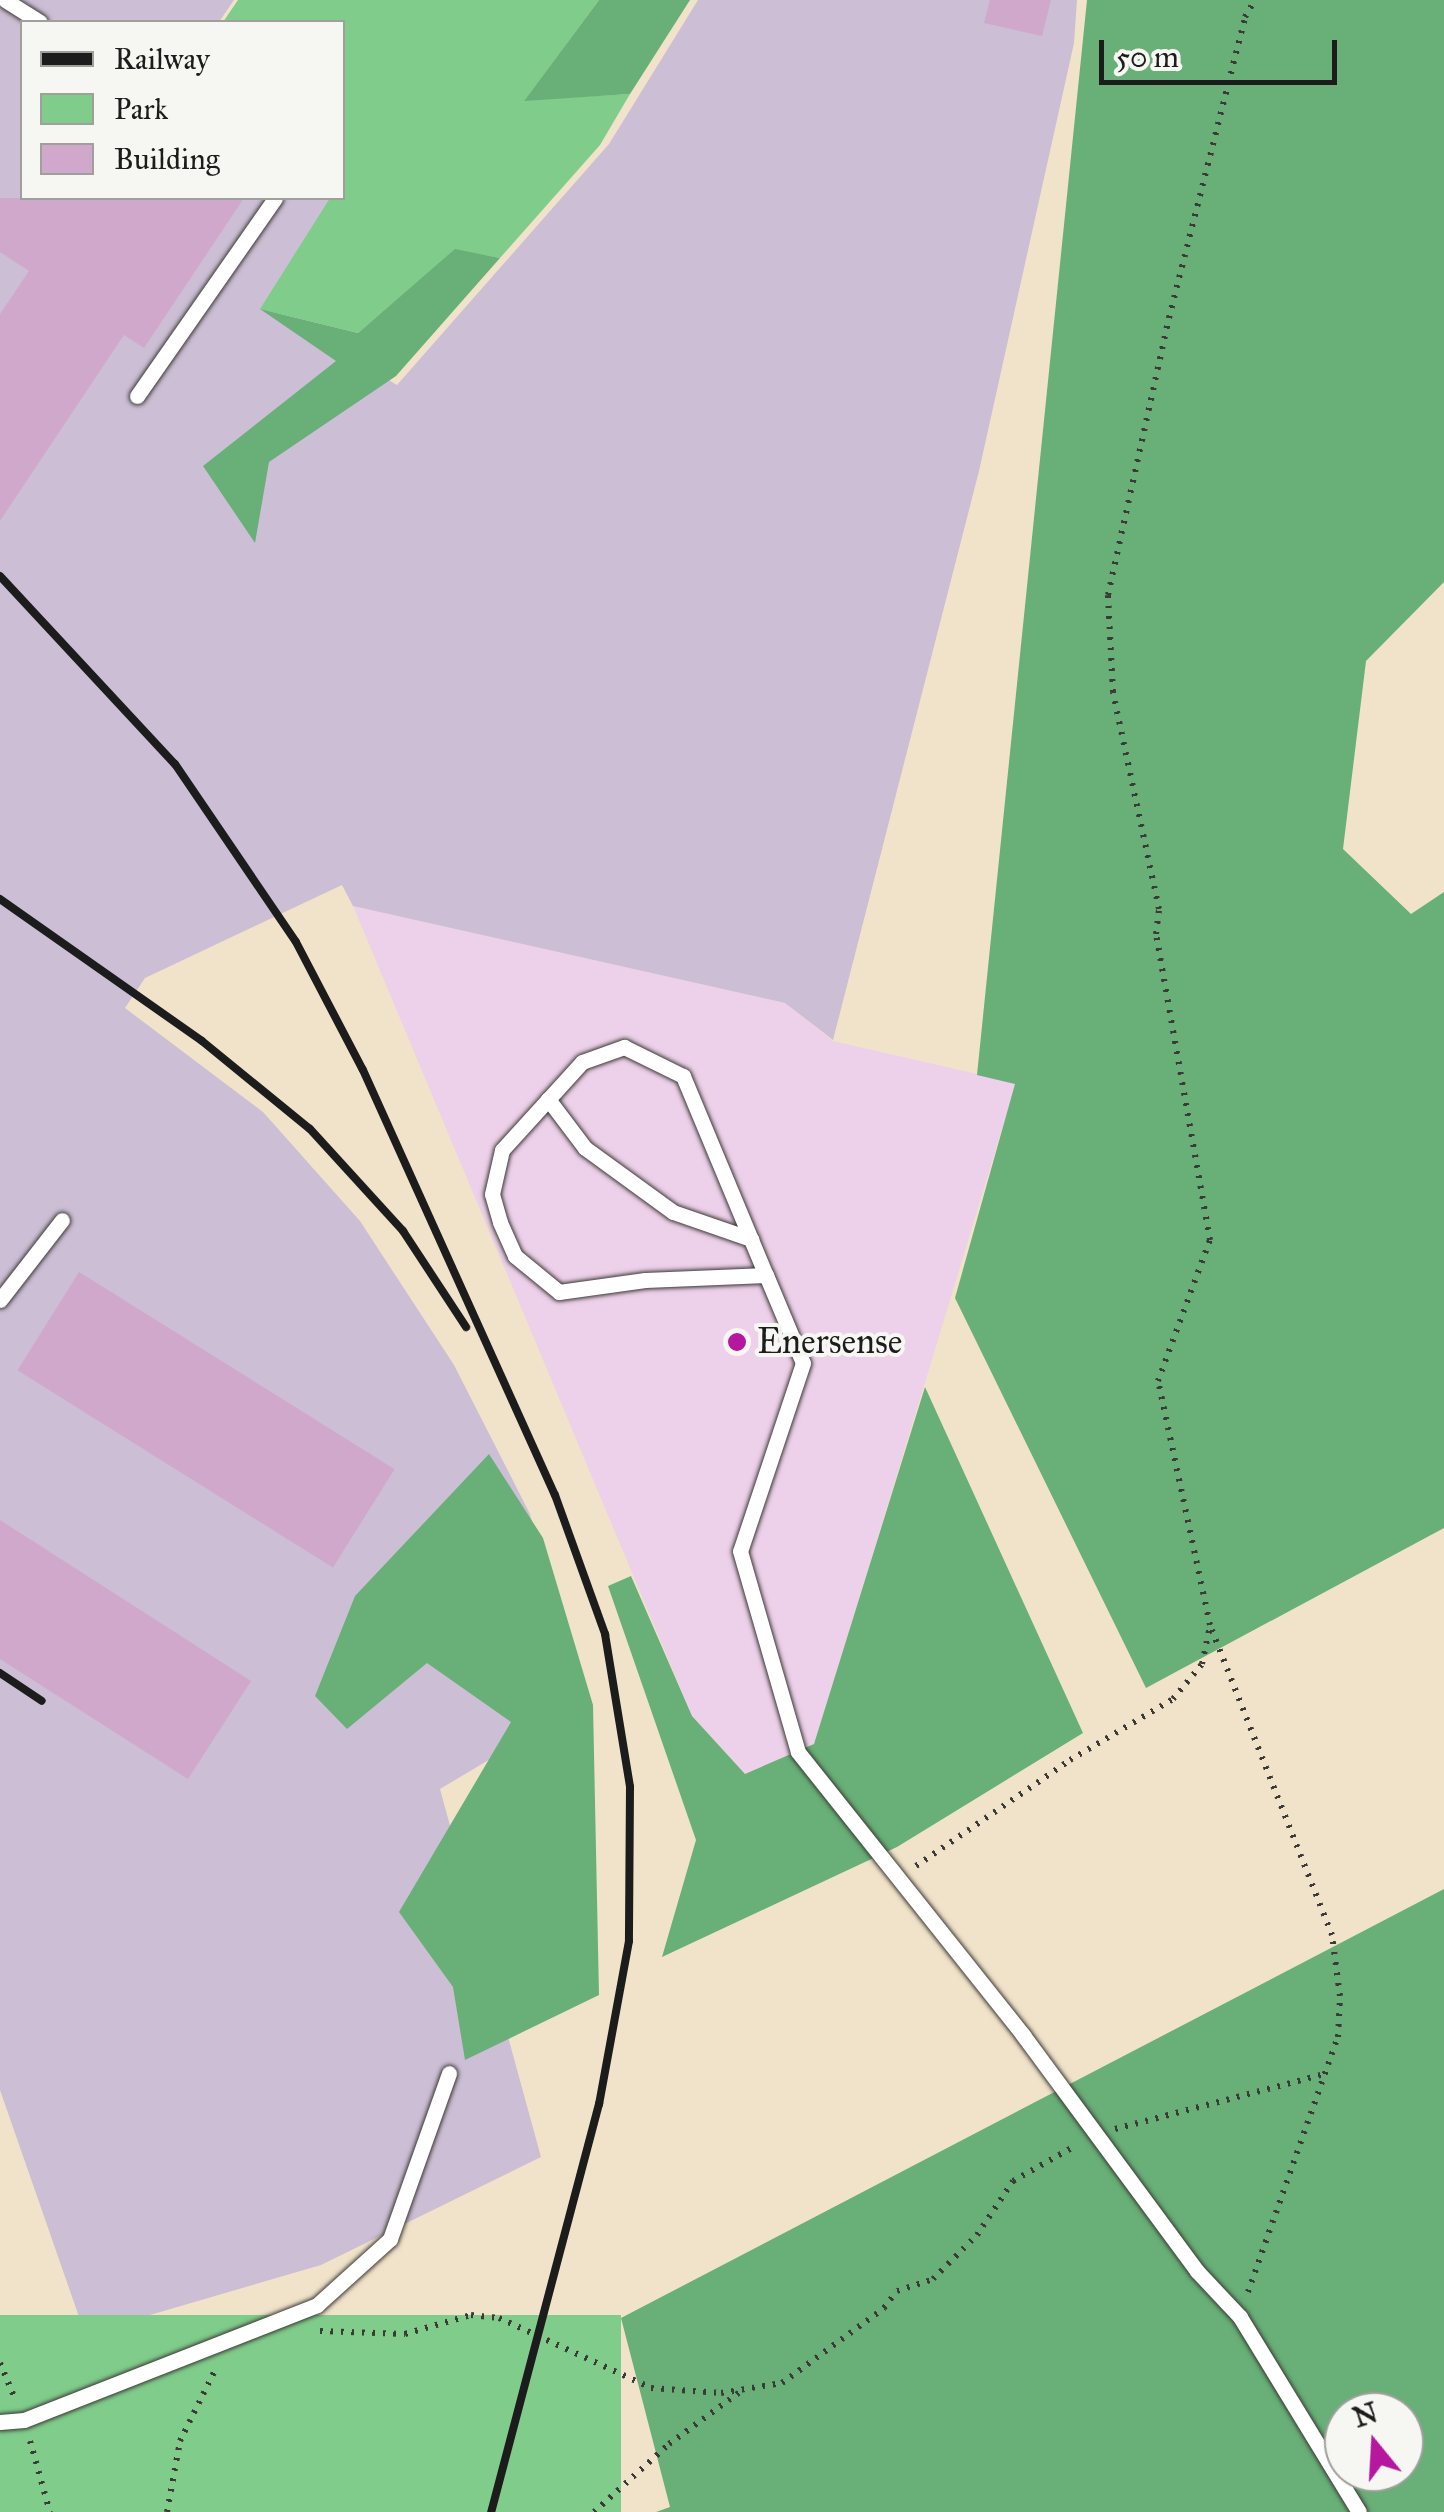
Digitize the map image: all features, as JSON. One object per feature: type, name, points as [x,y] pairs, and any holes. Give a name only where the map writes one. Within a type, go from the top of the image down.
[{"type":"lane","points":[[5,0],[37,20]]},
{"type":"lane","points":[[137,396],[275,200]]},
{"type":"lane","points":[[766,1275],[645,1280],[559,1292],[539,1282],[515,1256],[492,1194],[502,1150],[582,1062],[624,1047],[684,1076],[803,1363],[740,1551],[798,1752],[1096,2133],[1196,2271],[1240,2317],[1360,2512]]},
{"type":"lane","points":[[548,1099],[585,1148],[673,1212],[751,1239]]},
{"type":"lane","points":[[0,1300],[62,1220]]},
{"type":"lane","points":[[0,2422],[24,2420],[318,2306],[390,2239],[450,2074]]},
{"type":"path","points":[[1240,2317],[1338,2037],[1340,1996],[1332,1935],[1210,1625],[1158,1382],[1210,1240],[1156,934],[1159,909],[1113,692],[1108,594],[1169,318],[1245,17],[1255,0]]},
{"type":"path","points":[[898,1878],[1070,1760],[1173,1699],[1202,1664],[1210,1625]]},
{"type":"path","points":[[294,2316],[302,2332],[383,2336],[471,2314],[499,2318],[651,2388],[686,2394],[746,2388],[802,2374],[897,2291],[933,2280],[977,2235],[1012,2181],[1096,2133],[1325,2074]]},
{"type":"path","points":[[167,2512],[180,2442],[229,2343]]},
{"type":"path","points":[[0,2364],[24,2420],[50,2512]]},
{"type":"path","points":[[594,2512],[669,2444],[746,2388]]},
{"type":"shaded area","points":[[0,0],[234,0],[220,20],[20,20],[20,200],[345,200],[345,144],[376,164],[278,314],[397,385],[609,144],[698,0],[1077,0],[1074,43],[979,471],[833,1040],[785,1003],[353,906],[342,885],[145,978],[125,1008],[263,1112],[360,1221],[454,1365],[530,1514],[579,1706],[440,1789],[541,2157],[321,2265],[85,2334],[0,2090]]},
{"type":"shaded area","name":"Enersense","points":[[353,906],[785,1003],[833,1041],[1016,1083],[815,1744],[745,1774],[692,1716]]},
{"type":"green space","points":[[238,0],[599,0],[525,100],[630,94],[600,145],[500,258],[455,250],[358,333],[260,309],[329,200],[345,200],[345,20],[224,20]]},
{"type":"green space","points":[[599,0],[690,0],[630,94],[524,101]]},
{"type":"green space","points":[[1087,0],[1444,0],[1444,582],[1366,661],[1343,849],[1411,914],[1444,892],[1444,1528],[1146,1688],[955,1298],[1015,1084],[977,1075]]},
{"type":"green space","points":[[455,249],[500,258],[396,376],[269,462],[255,543],[203,466],[336,361],[260,309],[358,333]]},
{"type":"green space","points":[[925,1387],[1083,1733],[897,1847],[662,1957],[696,1840],[608,1586],[631,1576],[692,1716],[745,1774],[814,1744]]},
{"type":"green space","points":[[489,1454],[543,1538],[593,1705],[599,1995],[465,2060],[453,1987],[399,1912],[511,1722],[427,1663],[347,1729],[315,1696],[355,1596]]},
{"type":"green space","points":[[1444,1889],[1444,2512],[656,2512],[670,2507],[621,2318]]},
{"type":"green space","points":[[0,2315],[621,2315],[621,2512],[0,2512]]},
{"type":"building","points":[[990,0],[1051,0],[1042,36],[984,23]]},
{"type":"building","points":[[0,198],[243,200],[144,348],[124,335],[0,521],[0,314],[29,271],[0,252]]},
{"type":"building","points":[[79,1272],[394,1469],[333,1568],[18,1370]]},
{"type":"building","points":[[0,1520],[251,1681],[188,1779],[0,1659]]},
{"type":"railway","points":[[0,576],[175,764],[296,942],[363,1070],[555,1495],[605,1634],[630,1787],[629,1941],[599,2104],[491,2512]]},
{"type":"railway","points":[[0,899],[202,1041],[310,1129],[403,1231],[466,1327]]},
{"type":"railway","points":[[0,1673],[42,1701]]},
{"type":"place","name":"Enersense","points":[[737,1342]]}]
